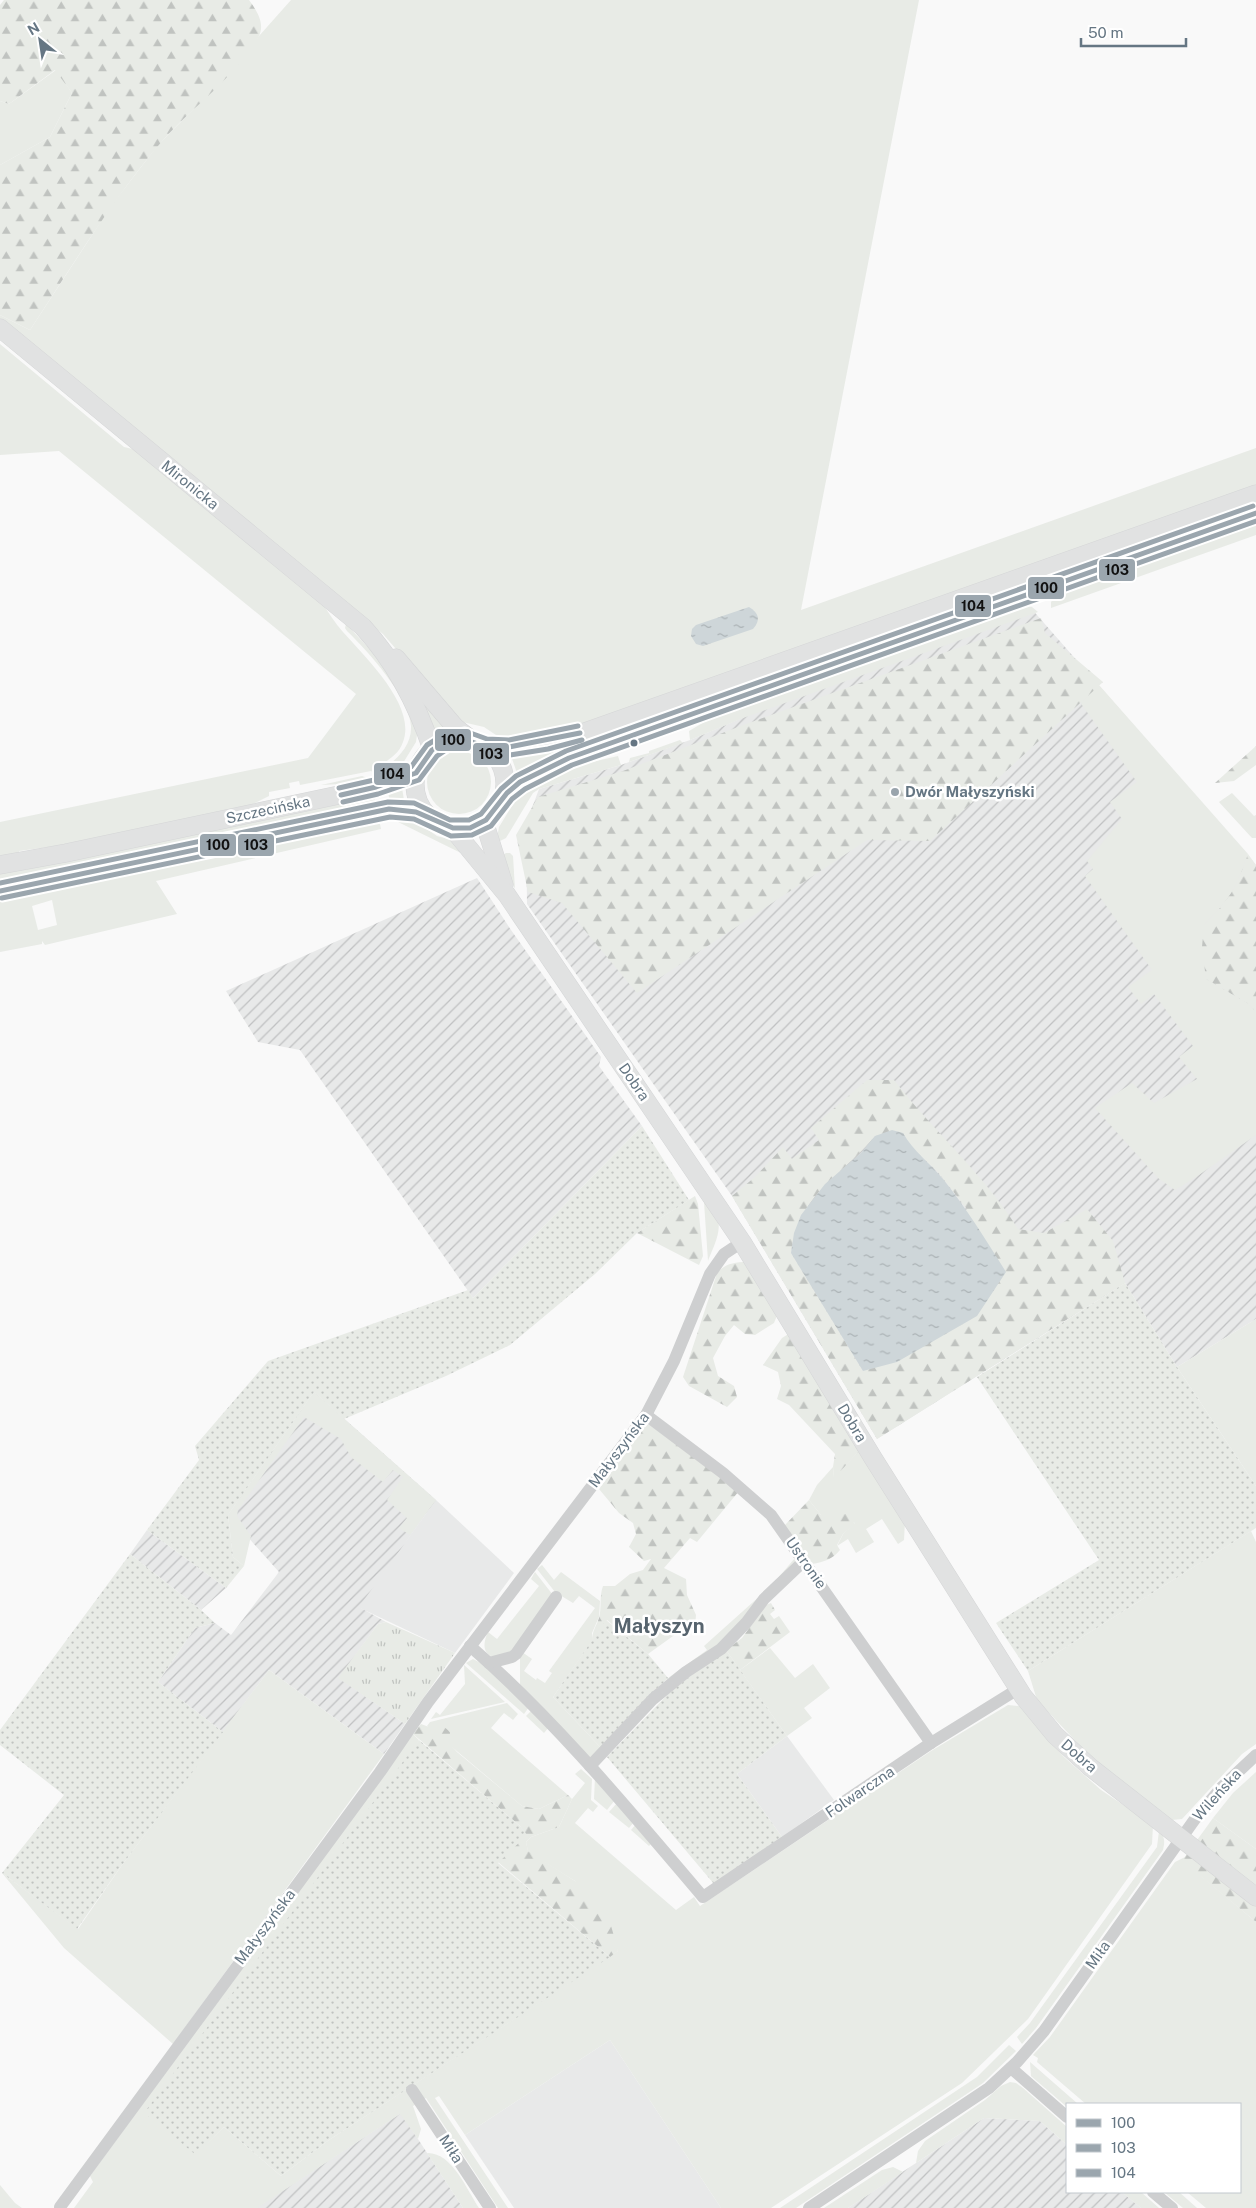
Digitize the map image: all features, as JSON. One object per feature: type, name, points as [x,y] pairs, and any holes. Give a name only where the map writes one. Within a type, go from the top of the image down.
[{"type":"main road","name":"Mironicka","points":[[0,328],[363,627],[378,644],[418,710],[432,749]]},
{"type":"main road","points":[[480,744],[496,757],[502,770],[504,783],[502,797],[496,811],[484,821],[469,828],[452,828],[432,819],[423,810],[417,798],[415,786],[416,773],[422,760],[432,749],[445,741],[459,739],[480,744],[528,744],[554,740],[609,724],[1256,494]]},
{"type":"main road","points":[[502,797],[532,775],[576,755],[1256,513]]},
{"type":"main road","name":"Mironicka","points":[[378,644],[396,657],[455,726],[480,744]]},
{"type":"main road","name":"Szczecińska","points":[[0,864],[66,853],[368,789],[416,773]]},
{"type":"main road","name":"Szczecińska","points":[[0,890],[389,809],[408,810],[432,819]]},
{"type":"main road","name":"Dobra","points":[[484,821],[507,895]]},
{"type":"main road","name":"Dobra","points":[[452,828],[507,895],[742,1242],[1018,1689],[1038,1716],[1072,1751],[1256,1897]]},
{"type":"street","name":"Małyszyńska","points":[[60,2207],[374,1780],[470,1646],[646,1415],[674,1361],[710,1274],[724,1254],[742,1242]]},
{"type":"street","name":"Ustronie","points":[[646,1415],[723,1473],[771,1515],[931,1743]]},
{"type":"street","points":[[470,1646],[506,1678],[590,1766],[653,1699],[686,1672],[721,1648],[746,1623],[764,1600],[804,1561]]},
{"type":"street","points":[[489,1663],[512,1657],[516,1654],[556,1597]]},
{"type":"street","name":"Folwarczna","points":[[590,1766],[703,1897],[931,1743],[1018,1689]]},
{"type":"street","name":"Wileńska","points":[[1181,1838],[1223,1786],[1256,1755]]},
{"type":"street","name":"Miła","points":[[809,2208],[956,2111],[989,2088],[1011,2068],[1044,2031],[1181,1838]]},
{"type":"street","points":[[1011,2068],[1066,2116]]},
{"type":"street","name":"Miła","points":[[412,2090],[490,2208]]},
{"type":"street","points":[[1154,2193],[1172,2208]]},
{"type":"shaded area","points":[[1023,599],[1256,865],[1256,1319],[1177,1367],[1125,1283],[877,1439],[732,1196],[527,904],[526,824],[539,789],[621,765],[690,740]]},
{"type":"shaded area","points":[[477,878],[511,930],[601,1057],[599,1066],[642,1126],[473,1298],[300,1050],[258,1042],[226,991]]},
{"type":"shaded area","points":[[314,1392],[436,1500],[359,1607],[386,1622],[378,1624],[339,1678],[405,1724],[384,1754],[269,1670],[223,1732],[158,1682],[195,1628],[215,1623],[231,1635],[279,1572],[228,1515]]},
{"type":"shaded area","points":[[436,1500],[514,1573],[455,1653],[358,1607]]},
{"type":"shaded area","points":[[147,1530],[226,1588],[201,1610],[130,1554]]},
{"type":"shaded area","points":[[787,1736],[834,1800],[782,1837],[737,1774]]},
{"type":"shaded area","points":[[610,2040],[721,2208],[514,2208],[465,2135]]},
{"type":"shaded area","points":[[401,2113],[463,2208],[256,2208]]},
{"type":"shaded area","points":[[984,2118],[1040,2121],[1066,2144],[1066,2193],[1123,2193],[1141,2208],[848,2208]]},
{"type":"green space","points":[[4,0],[249,0],[261,23],[258,38],[248,53],[224,81],[170,132],[140,168],[91,236],[30,330],[0,315],[0,165],[50,137],[72,93],[55,70],[9,104],[0,101],[0,5]]},
{"type":"green space","points":[[291,0],[919,0],[801,610],[1256,448],[1256,486],[580,726],[538,735],[511,738],[499,737],[484,727],[458,721],[383,634],[0,321],[0,315],[30,330],[111,206],[158,145],[235,67]]},
{"type":"green space","points":[[56,70],[72,93],[50,137],[0,165],[0,101],[9,104]]},
{"type":"green space","points":[[0,344],[124,447],[137,450],[321,601],[340,629],[387,683],[403,713],[405,728],[403,742],[399,750],[380,766],[380,778],[371,771],[300,785],[299,781],[289,783],[290,788],[269,792],[269,796],[247,807],[79,843],[19,851],[23,870],[374,796],[381,829],[156,881],[177,914],[45,945],[42,941],[42,944],[0,952],[0,822],[308,758],[356,694],[59,451],[0,455]],"holes":[[[52,900],[57,925],[38,930],[32,906]]]},
{"type":"green space","points":[[1256,501],[1256,505],[517,773],[511,756],[513,754],[551,749],[576,743]]},
{"type":"green space","points":[[1256,522],[1256,535],[1051,608],[1051,602],[1059,592]]},
{"type":"green space","points":[[1022,605],[1032,607],[1038,612],[743,718],[690,740],[689,731],[718,714]]},
{"type":"green space","points":[[1041,618],[1045,633],[1103,682],[930,841],[867,840],[637,993],[562,903],[528,892],[516,835],[538,797],[623,771],[746,724]]},
{"type":"green space","points":[[346,624],[381,661],[418,728],[416,742],[403,763],[384,776],[385,767],[400,755],[407,745],[411,733],[409,714],[386,675],[366,650],[347,631],[345,628]]},
{"type":"green space","points":[[411,680],[447,726],[431,731]]},
{"type":"green space","points":[[1099,685],[1248,854],[1231,893],[1204,925],[1206,979],[1249,1004],[1256,1012],[1256,1135],[1175,1190],[1158,1178],[1095,1108],[1132,1083],[1154,1103],[1197,1079],[1179,1057],[1193,1046],[1154,994],[1141,1004],[1128,987],[1152,970],[1085,876],[1093,869],[1087,861],[1122,819],[1110,802],[1137,782],[1082,705],[1081,702]]},
{"type":"green space","points":[[680,740],[683,743],[629,762],[630,758],[649,753],[649,751]]},
{"type":"green space","points":[[1256,746],[1256,765],[1234,781],[1215,783]]},
{"type":"green space","points":[[453,750],[465,750],[482,759],[489,770],[491,782],[489,794],[482,805],[465,814],[453,814],[441,809],[432,800],[427,788],[427,776],[432,764],[441,755]]},
{"type":"green space","points":[[618,756],[621,765],[539,789],[533,793],[506,838],[496,843],[499,827],[516,799],[530,785],[566,768]]},
{"type":"green space","points":[[362,776],[370,779],[361,783],[321,785]]},
{"type":"green space","points":[[399,787],[402,788],[404,800],[390,803],[388,791]]},
{"type":"green space","points":[[1232,793],[1254,816],[1256,815],[1256,838],[1252,838],[1219,802]]},
{"type":"green space","points":[[393,817],[415,821],[437,836],[452,840],[465,855],[394,820]]},
{"type":"green space","points":[[510,853],[513,856],[515,889],[500,857]]},
{"type":"green space","points":[[1248,854],[1256,865],[1256,1012],[1249,1004],[1206,979],[1202,947],[1204,925],[1231,893]]},
{"type":"green space","points":[[867,1080],[894,1080],[990,1190],[1018,1229],[1044,1233],[1087,1209],[1113,1241],[1125,1283],[877,1439],[732,1196],[755,1177],[783,1147],[792,1159],[819,1140],[811,1128]],"holes":[[[903,1133],[910,1146],[937,1171],[967,1209],[863,1371],[791,1253],[795,1232],[812,1201],[875,1136]]]},
{"type":"green space","points":[[642,1126],[689,1200],[637,1233],[595,1274],[510,1345],[446,1376],[344,1419],[314,1392],[228,1515],[233,1557],[244,1566],[226,1588],[147,1530],[199,1460],[195,1446],[268,1361],[468,1290],[473,1298]]},
{"type":"green space","points":[[695,1196],[698,1204],[703,1256],[699,1265],[637,1233]]},
{"type":"green space","points":[[704,1202],[716,1216],[719,1223],[716,1240],[708,1261]]},
{"type":"green space","points":[[743,1262],[749,1265],[778,1313],[774,1323],[755,1335],[745,1334],[734,1325],[725,1336],[713,1358],[718,1376],[734,1386],[737,1397],[727,1407],[689,1386],[683,1377],[717,1273],[729,1265]]},
{"type":"green space","points":[[1125,1283],[1177,1367],[1256,1486],[1256,1528],[1028,1671],[996,1623],[1099,1560],[977,1377]]},
{"type":"green space","points":[[1256,1319],[1256,1486],[1177,1367]]},
{"type":"green space","points":[[790,1333],[861,1449],[834,1478],[835,1454],[789,1405],[777,1399],[781,1386],[778,1372],[763,1365],[782,1338]]},
{"type":"green space","points":[[314,1392],[436,1500],[410,1535],[399,1528],[407,1518],[387,1500],[403,1477],[393,1470],[383,1482],[351,1457],[341,1439],[304,1417],[238,1510],[237,1516],[251,1536],[244,1566],[233,1557],[228,1515]]},
{"type":"green space","points":[[649,1424],[739,1491],[697,1542],[690,1538],[664,1568],[686,1579],[687,1595],[696,1615],[695,1626],[687,1626],[648,1654],[607,1620],[592,1641],[593,1632],[600,1614],[603,1586],[615,1586],[630,1574],[643,1570],[651,1559],[644,1561],[629,1547],[636,1534],[633,1523],[619,1513],[599,1489],[645,1426]]},
{"type":"green space","points":[[861,1449],[905,1521],[904,1540],[898,1544],[882,1519],[866,1529],[874,1542],[856,1553],[848,1539],[837,1546],[843,1534],[855,1523],[821,1515],[809,1500],[817,1485],[833,1467],[834,1477]]},
{"type":"green space","points":[[809,1500],[821,1515],[833,1509],[846,1514],[855,1524],[843,1534],[837,1545],[840,1550],[834,1556],[828,1560],[812,1564],[784,1526]]},
{"type":"green space","points":[[1251,1531],[1256,1542],[1256,1744],[1242,1754],[1182,1819],[1172,1820],[1156,1812],[1085,1751],[1037,1700],[1028,1671]]},
{"type":"green space","points":[[130,1554],[215,1623],[195,1628],[158,1682],[223,1732],[122,1865],[77,1929],[2,1873],[64,1795],[0,1745],[0,1730]]},
{"type":"green space","points":[[795,1558],[798,1562],[717,1647],[634,1713],[668,1678],[707,1650],[704,1646],[772,1585]]},
{"type":"green space","points":[[542,1565],[554,1580],[561,1572],[600,1601],[599,1617],[592,1633],[592,1641],[553,1697],[601,1748],[589,1760],[520,1687],[520,1653],[522,1652],[532,1659],[524,1671],[536,1680],[537,1678],[545,1683],[552,1673],[549,1671],[595,1608],[579,1596],[573,1603],[555,1592],[537,1569]]},
{"type":"green space","points":[[535,1572],[553,1595],[513,1652],[498,1657],[489,1655],[484,1646],[488,1632],[497,1639],[539,1586],[531,1579]]},
{"type":"green space","points":[[771,1603],[775,1610],[770,1614],[774,1619],[779,1616],[790,1632],[740,1670],[726,1650],[742,1638],[766,1605]]},
{"type":"green space","points":[[606,1620],[648,1654],[668,1678],[601,1748],[553,1697]]},
{"type":"green space","points":[[386,1622],[455,1653],[405,1724],[338,1678],[378,1624]]},
{"type":"green space","points":[[770,1648],[795,1678],[813,1664],[830,1688],[804,1708],[812,1718],[787,1736],[740,1670]]},
{"type":"green space","points":[[726,1650],[787,1736],[737,1774],[782,1837],[714,1884],[607,1757],[674,1688]]},
{"type":"green space","points":[[473,1659],[494,1670],[529,1707],[524,1714],[466,1663]]},
{"type":"green space","points":[[464,1665],[505,1702],[431,1719],[436,1712],[440,1715],[465,1684]]},
{"type":"green space","points":[[269,1670],[384,1754],[173,2044],[64,1948],[2,1873],[78,1929],[122,1865]]},
{"type":"green space","points":[[507,1703],[518,1714],[513,1720],[504,1713],[491,1728],[568,1795],[539,1809],[522,1806],[427,1726],[430,1722]]},
{"type":"green space","points":[[1008,1705],[1019,1706],[1064,1757],[1101,1790],[1153,1825],[1152,1844],[1028,2019],[962,2083],[771,2208],[721,2208],[610,2040],[465,2135],[439,2096],[435,2098],[508,2208],[498,2208],[426,2098],[413,2106],[421,2129],[418,2139],[400,2114],[257,2208],[74,2208],[93,2182],[90,2176],[413,1734],[419,1740],[196,2154],[224,2127],[281,2176],[329,2140],[618,1951],[575,1881],[528,1852],[526,1842],[531,1837],[559,1827],[572,1799],[585,1783],[575,1774],[581,1769],[592,1779],[591,1800],[598,1806],[593,1812],[588,1808],[575,1823],[676,1910],[694,1897],[700,1906],[931,1751]]},
{"type":"green space","points":[[532,1710],[549,1727],[544,1733],[526,1716]]},
{"type":"green space","points":[[421,1724],[429,1727],[435,1725],[443,1726],[450,1732],[450,1744],[457,1752],[522,1806],[539,1809],[568,1795],[572,1799],[559,1827],[531,1837],[526,1842],[528,1851],[575,1881],[607,1911],[618,1951],[610,1957],[498,1862],[526,1835],[520,1826],[413,1734]]},
{"type":"green space","points":[[419,1740],[520,1826],[527,1835],[498,1863],[610,1957],[329,2140],[281,2176],[224,2127],[196,2155],[144,2113]]},
{"type":"green space","points":[[1256,1772],[1256,1849],[1213,1818],[1233,1793]]},
{"type":"green space","points":[[595,1777],[615,1800],[607,1810],[594,1799]]},
{"type":"green space","points":[[617,1803],[634,1822],[629,1828],[609,1812]]},
{"type":"green space","points":[[1213,1818],[1256,1849],[1256,1922],[1182,1861]]},
{"type":"green space","points":[[636,1824],[652,1843],[649,1846],[631,1830]]},
{"type":"green space","points":[[1159,1831],[1164,1839],[1163,1850],[1036,2028],[1022,2044],[1017,2037],[1030,2023],[1157,1847]]},
{"type":"green space","points":[[1185,1857],[1183,1861],[1256,1922],[1256,2208],[1206,2208],[1188,2193],[1241,2193],[1241,2103],[1085,2103],[1037,2062],[1038,2058],[1033,2055],[1050,2037],[1175,1862]]},
{"type":"green space","points":[[1009,2045],[1016,2051],[983,2083],[796,2208],[780,2208],[977,2077]]},
{"type":"green space","points":[[1030,2062],[1077,2103],[1066,2103],[1066,2106],[1031,2076]]},
{"type":"green space","points":[[1010,2082],[1016,2083],[1066,2126],[1066,2144],[1040,2121],[984,2118],[916,2163],[918,2151],[925,2141],[985,2100],[1001,2086]]},
{"type":"green space","points":[[427,2153],[436,2154],[451,2165],[464,2182],[479,2208],[463,2208]]},
{"type":"green space","points":[[893,2167],[903,2172],[848,2208],[824,2208],[882,2170]]},
{"type":"green space","points":[[0,2185],[15,2203],[22,2208],[0,2208]]},
{"type":"green space","points":[[1123,2193],[1142,2193],[1159,2208],[1141,2208]]},
{"type":"green space","points":[[1165,2193],[1180,2193],[1197,2208],[1183,2208]]},
{"type":"water","points":[[749,607],[758,617],[753,629],[703,646],[696,644],[691,636],[692,629],[696,625]]},
{"type":"water","points":[[892,1130],[903,1133],[912,1146],[943,1179],[984,1236],[1006,1272],[977,1316],[897,1362],[863,1371],[791,1253],[794,1233],[801,1215],[825,1184],[861,1153],[875,1136]]},
{"type":"transit line","name":"104","points":[[0,883],[388,802],[414,803],[450,820],[469,820],[481,814],[501,789],[516,776],[566,751],[1253,506]]},
{"type":"transit line","name":"100","points":[[0,891],[389,809],[416,812],[453,828],[470,828],[486,820],[507,793],[520,782],[569,758],[1256,513]]},
{"type":"transit line","name":"103","points":[[2,898],[390,817],[414,819],[451,836],[472,835],[491,826],[512,799],[525,789],[572,765],[1256,521]]},
{"type":"transit line","name":"104","points":[[339,788],[374,780],[411,767],[427,745],[445,734],[465,731],[487,739],[509,740],[578,726]]},
{"type":"transit line","name":"100","points":[[341,795],[376,787],[416,773],[432,750],[446,741],[464,739],[486,747],[509,747],[580,733]]},
{"type":"transit line","name":"103","points":[[343,802],[378,794],[419,780],[437,756],[449,748],[463,746],[485,754],[510,755],[548,749],[582,740]]},
{"type":"place","name":"Dwór Małyszyński","points":[[895,792]]},
{"type":"district","name":"Małyszyn","points":[[659,1626]]}]
